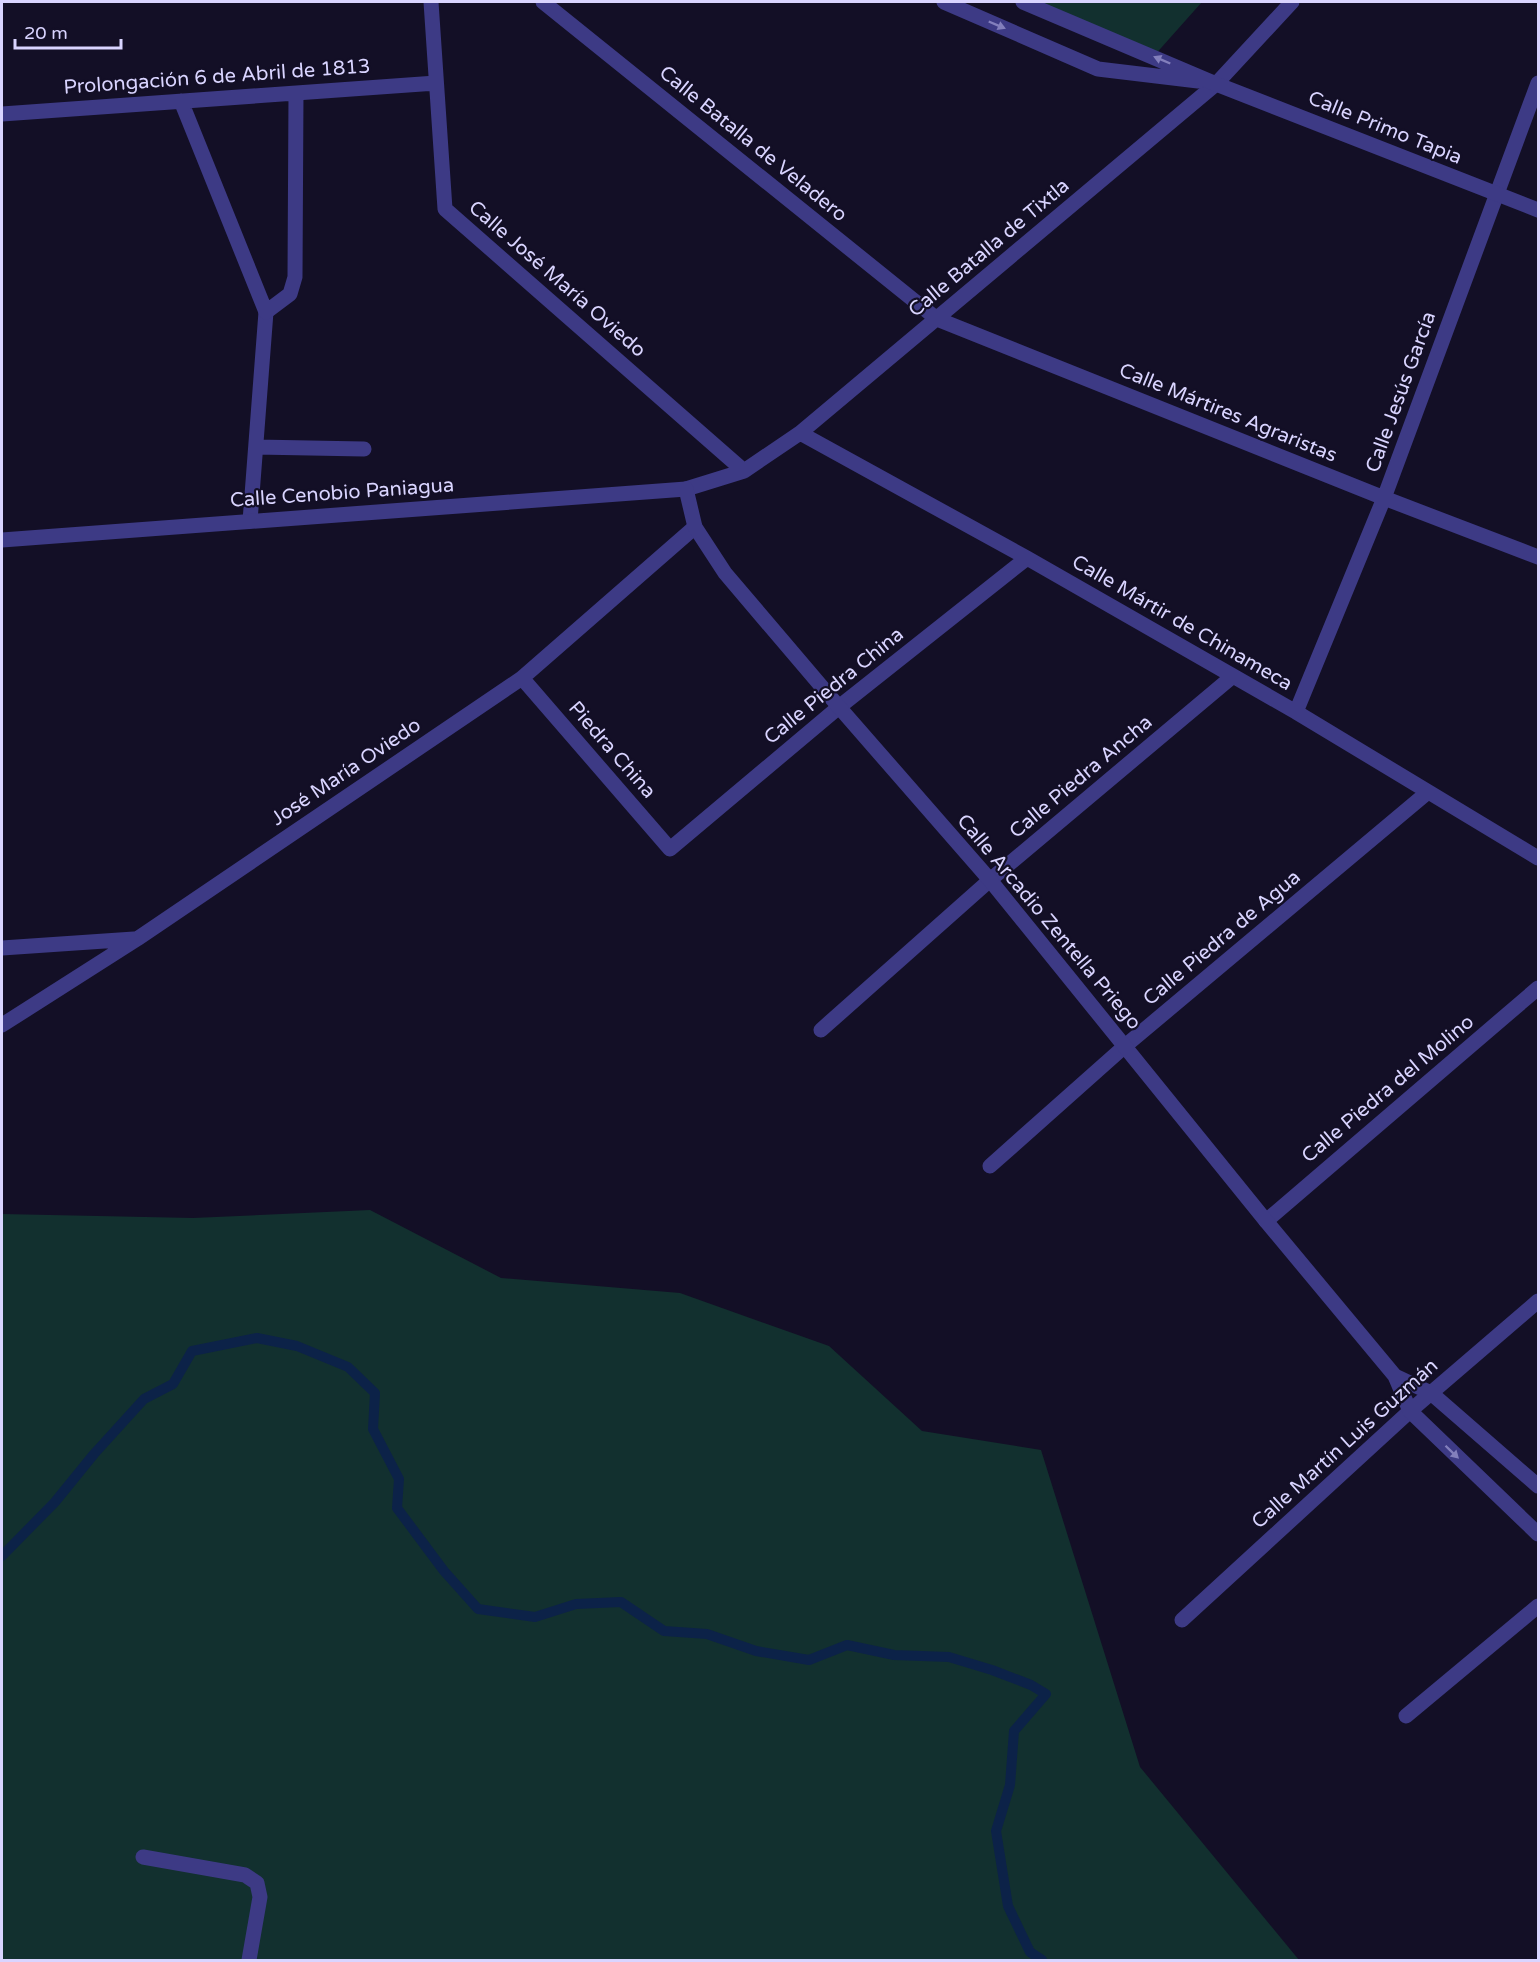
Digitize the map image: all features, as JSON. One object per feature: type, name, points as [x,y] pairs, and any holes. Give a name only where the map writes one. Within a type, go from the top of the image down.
[{"type":"street","name":"Calle José María Oviedo","points":[[431,2],[445,209],[744,471]]},
{"type":"street","name":"Calle Batalla de Veladero","points":[[543,2],[937,319]]},
{"type":"street","points":[[944,2],[1098,69],[1216,84]]},
{"type":"street","points":[[1023,2],[1216,84]]},
{"type":"street","name":"Calle Batalla de Tixtla","points":[[686,489],[744,471],[800,433],[1216,84],[1292,2]]},
{"type":"street","name":"Prolongación 6 de Abril de 1813","points":[[2,114],[436,83]]},
{"type":"street","name":"Calle Jesús García","points":[[1296,712],[1384,498],[1539,83]]},
{"type":"street","name":"Calle Primo Tapia","points":[[1216,84],[1539,210]]},
{"type":"street","points":[[266,312],[290,294],[295,277],[296,93]]},
{"type":"street","points":[[181,101],[266,312],[250,521]]},
{"type":"street","name":"Calle Mártires Agraristas","points":[[937,319],[1384,498],[1539,557]]},
{"type":"street","name":"Calle Mártir de Chinameca","points":[[800,433],[1027,558],[1296,712],[1539,858]]},
{"type":"street","points":[[256,447],[364,449]]},
{"type":"street","name":"Calle Cenobio Paniagua","points":[[2,540],[686,489]]},
{"type":"street","name":"Calle Arcadio Zentella Priego","points":[[686,489],[695,527],[725,573],[990,880],[1266,1221],[1395,1376],[1410,1412],[1539,1534]]},
{"type":"street","name":"José María Oviedo","points":[[2,1025],[137,939],[522,678],[695,527]]},
{"type":"street","name":"Calle Piedra China","points":[[670,849],[839,707],[1027,558]]},
{"type":"street","name":"Calle Piedra Ancha","points":[[821,1030],[990,880],[1233,676]]},
{"type":"street","name":"Piedra China","points":[[522,678],[670,849]]},
{"type":"street","name":"Calle Piedra de Agua","points":[[990,1166],[1125,1046],[1428,792]]},
{"type":"street","points":[[2,948],[137,939]]},
{"type":"street","name":"Calle Piedra del Molino","points":[[1266,1221],[1539,988]]},
{"type":"street","name":"Calle Martín Luis Guzmán","points":[[1182,1620],[1431,1393],[1539,1301]]},
{"type":"street","name":"Calle Arcadio Zentella Priego","points":[[1395,1376],[1431,1393],[1539,1485]]},
{"type":"street","points":[[1406,1716],[1539,1606]]},
{"type":"street","points":[[143,1857],[245,1875],[257,1882],[260,1897],[249,1960]]},
{"type":"green space","points":[[1030,2],[1202,2],[1153,57]]},
{"type":"green space","points":[[370,1210],[501,1278],[680,1293],[829,1346],[922,1431],[1041,1450],[1140,1767],[1299,1960],[2,1960],[2,1214],[193,1218]]},
{"type":"waterway","points":[[2,1556],[55,1502],[94,1454],[144,1399],[173,1384],[192,1351],[257,1338],[297,1346],[348,1367],[375,1393],[373,1429],[399,1479],[397,1508],[444,1571],[478,1609],[535,1617],[576,1604],[621,1602],[664,1631],[707,1634],[756,1651],[809,1660],[847,1645],[894,1655],[949,1657],[992,1670],[1031,1685],[1046,1694],[1014,1731],[1010,1785],[996,1831],[1008,1906],[1030,1952],[1042,1960]]}]
